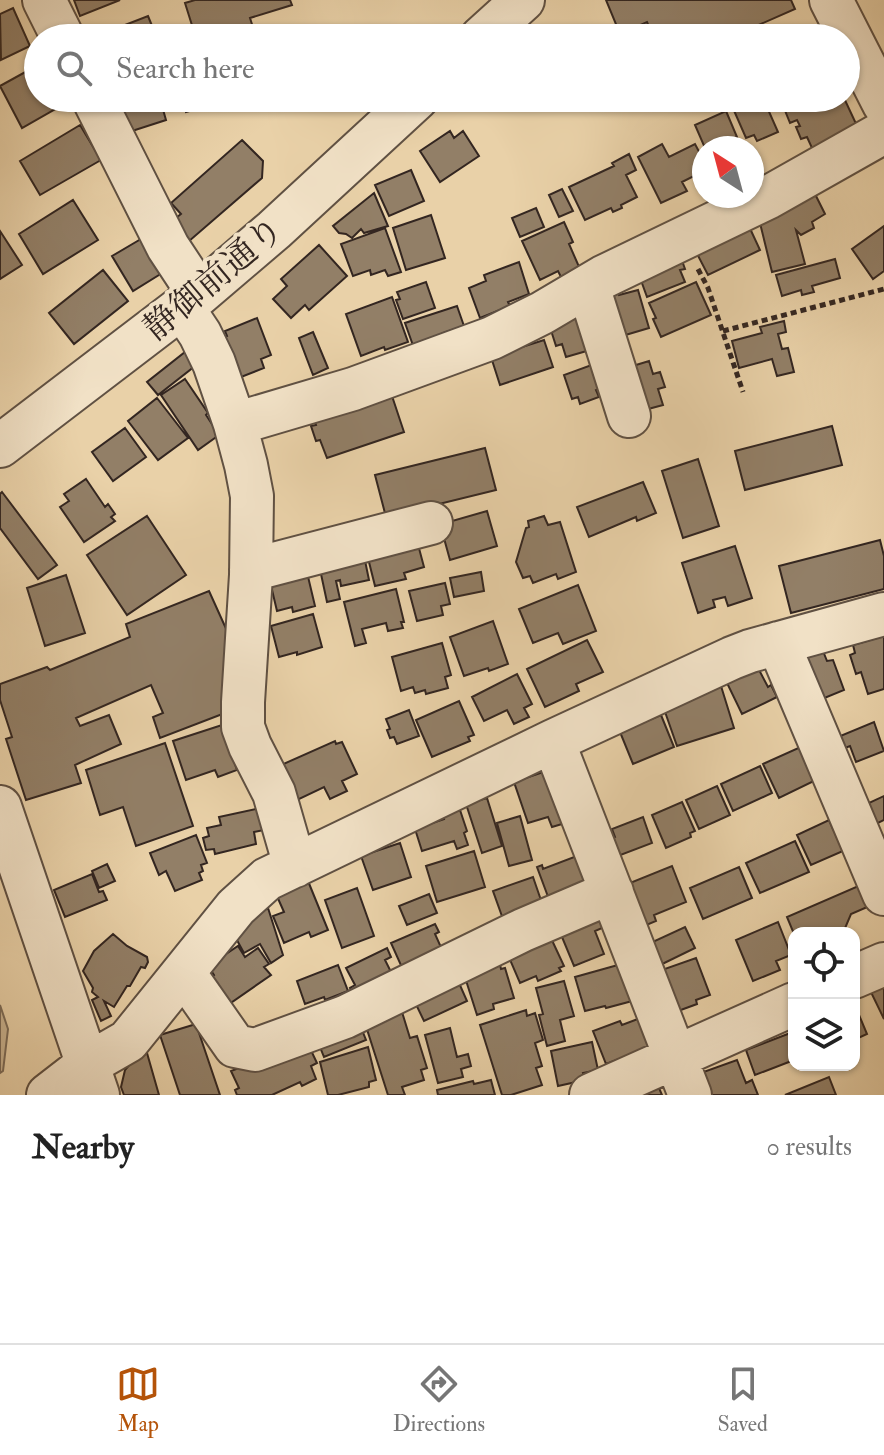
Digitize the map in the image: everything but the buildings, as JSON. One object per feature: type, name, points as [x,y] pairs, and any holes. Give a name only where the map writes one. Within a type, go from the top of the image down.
[{"type":"street","points":[[44,0],[56,24]]},
{"type":"street","points":[[496,24],[523,0]]},
{"type":"street","points":[[831,0],[843,24]]},
{"type":"street","points":[[860,57],[884,104]]},
{"type":"street","points":[[100,112],[168,247],[190,300],[235,424],[246,465],[252,496],[243,727],[274,793],[295,866]]},
{"type":"street","name":"静御前通り","points":[[0,446],[190,300],[274,230],[402,112]]},
{"type":"street","points":[[235,424],[353,389],[473,346],[542,313],[603,277],[769,197],[884,132]]},
{"type":"street","points":[[588,286],[629,416]]},
{"type":"street","points":[[251,570],[431,523]]},
{"type":"street","points":[[48,1095],[93,1080],[236,907],[267,879],[732,658],[884,614]]},
{"type":"street","points":[[778,643],[884,894]]},
{"type":"street","points":[[553,741],[690,1095]]},
{"type":"street","points":[[0,807],[93,1080]]},
{"type":"street","points":[[184,973],[235,1046],[255,1050],[345,1017],[523,930],[612,892]]},
{"type":"street","points":[[860,974],[884,964]]},
{"type":"street","points":[[591,1095],[788,1007]]},
{"type":"path","points":[[683,239],[708,288],[743,392]]},
{"type":"path","points":[[723,331],[884,289]]},
{"type":"shaded area","points":[[0,1005],[8,1029],[3,1071],[0,1073]]}]
